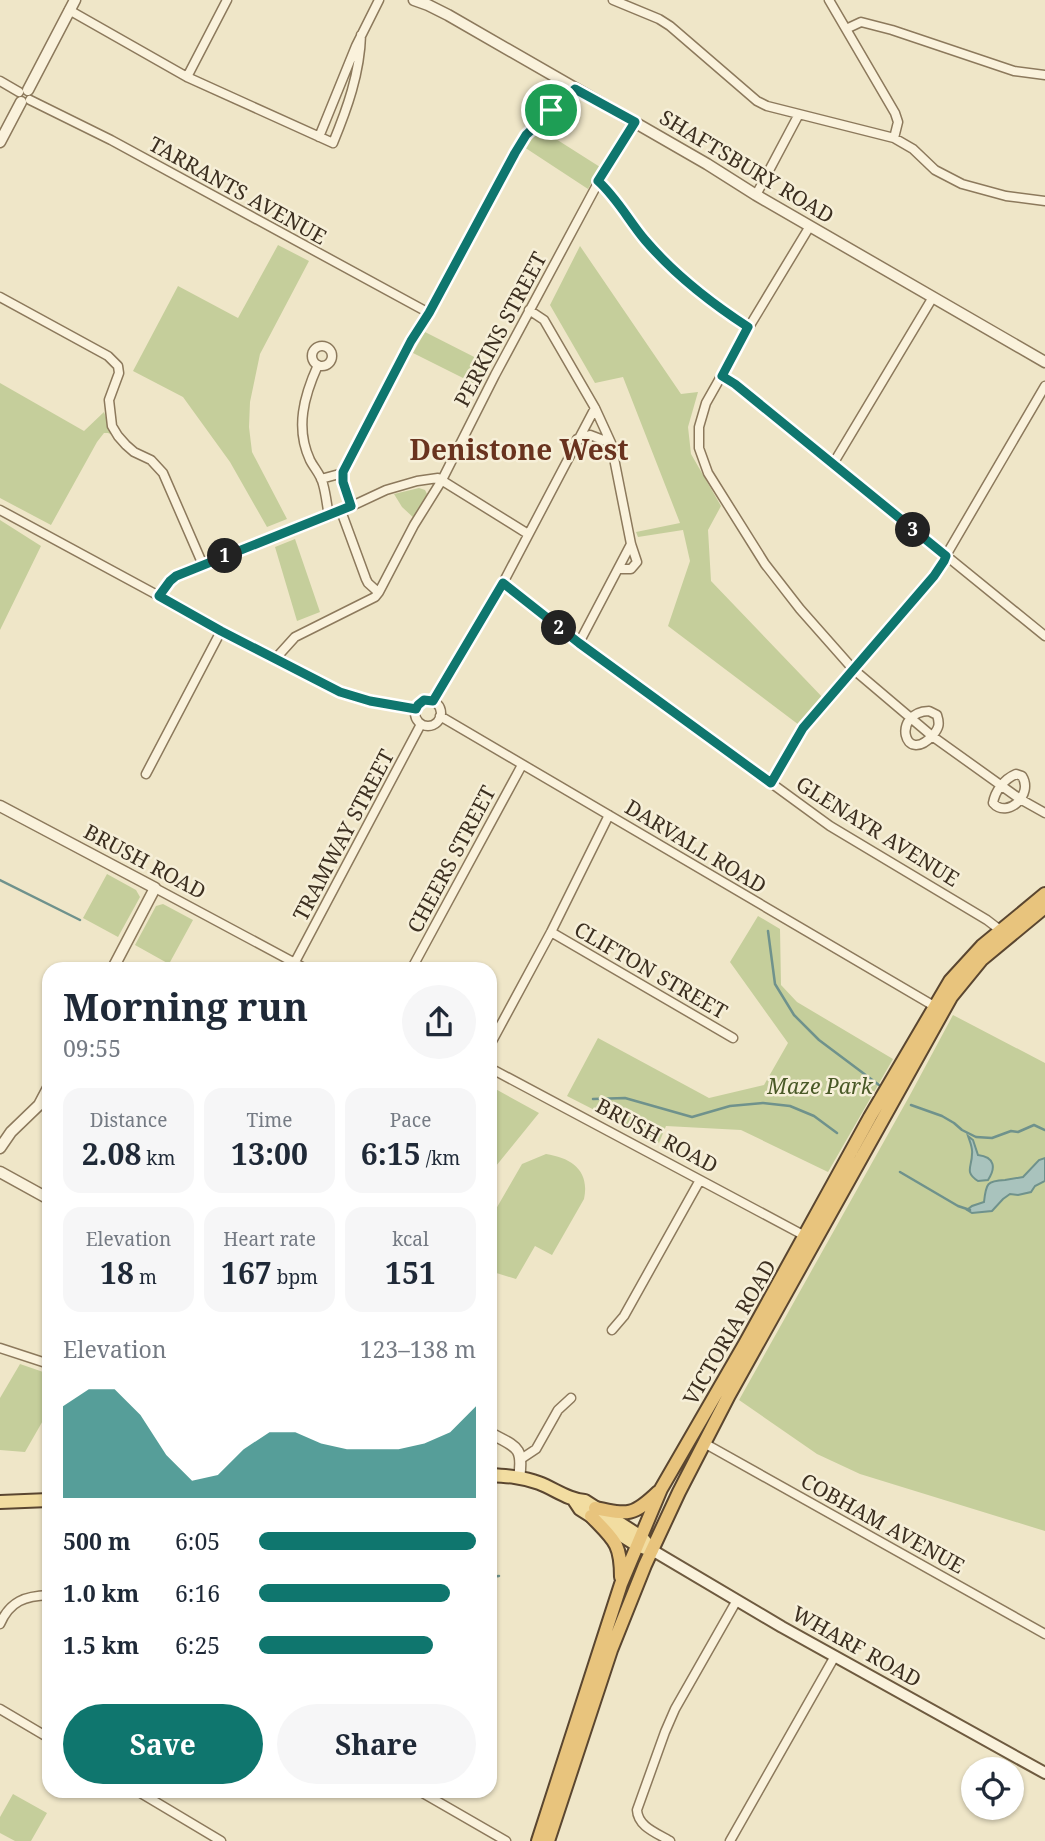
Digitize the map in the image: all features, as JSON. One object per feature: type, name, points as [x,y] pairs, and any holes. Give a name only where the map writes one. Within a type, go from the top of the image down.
[{"type":"highway","name":"VICTORIA ROAD","points":[[538,1841],[621,1584],[661,1489],[934,1006],[958,970],[1000,930],[1045,894]]},
{"type":"highway","name":"VICTORIA ROAD","points":[[548,1841],[611,1650],[652,1550],[704,1443],[951,997],[982,959],[1045,907]]},
{"type":"highway","points":[[593,1513],[629,1513],[643,1506],[661,1489]]},
{"type":"highway","points":[[593,1513],[618,1549],[621,1558],[621,1584]]},
{"type":"main road","points":[[497,1476],[519,1478],[549,1487],[574,1500],[580,1510],[593,1513],[652,1550]]},
{"type":"main road","points":[[0,1502],[42,1500]]},
{"type":"main road","name":"WHARF ROAD","points":[[652,1550],[1045,1773]]},
{"type":"street","points":[[187,77],[227,0]]},
{"type":"street","points":[[319,137],[361,35],[379,0]]},
{"type":"street","name":"SHAFTSBURY ROAD","points":[[414,0],[425,2],[635,122],[1045,362]]},
{"type":"street","points":[[613,0],[670,26],[757,101],[767,106],[894,138],[912,149],[935,170],[962,184],[1006,196],[1045,201]]},
{"type":"street","points":[[829,0],[895,113],[898,122],[894,138]]},
{"type":"street","points":[[0,142],[72,5],[187,77],[333,143],[348,106],[361,35]]},
{"type":"street","points":[[846,29],[861,22],[1014,71],[1045,75]]},
{"type":"street","name":"TARRANTS AVENUE","points":[[0,81],[429,313]]},
{"type":"street","points":[[351,506],[343,482],[343,472],[411,341],[526,135],[575,89]]},
{"type":"street","points":[[756,195],[799,114]]},
{"type":"street","name":"PERKINS STREET","points":[[276,658],[295,637],[375,597],[442,480],[598,181],[635,122]]},
{"type":"street","points":[[598,181],[664,260],[721,309],[748,327]]},
{"type":"street","points":[[810,226],[748,327],[706,403],[699,427],[699,447],[708,473],[765,564],[800,610],[853,669],[932,736],[1020,799],[1045,813]]},
{"type":"street","points":[[833,464],[933,296]]},
{"type":"street","points":[[0,297],[108,356],[118,366],[119,373],[109,400],[112,426],[126,445],[161,470],[203,565]]},
{"type":"street","points":[[529,310],[544,320],[595,408],[611,443],[636,558],[636,565],[628,570],[619,569]]},
{"type":"street","points":[[318,365],[302,413],[303,442],[323,482],[328,516]]},
{"type":"street","points":[[722,376],[1045,636]]},
{"type":"street","points":[[771,783],[803,728],[934,576],[1045,386]]},
{"type":"street","points":[[433,701],[503,583],[595,408]]},
{"type":"street","points":[[577,439],[590,435],[611,443]]},
{"type":"street","points":[[321,478],[343,472]]},
{"type":"street","points":[[159,596],[176,576],[341,511],[386,490],[417,481],[439,478],[528,534]]},
{"type":"street","points":[[0,510],[221,631],[340,692],[370,701],[416,709]]},
{"type":"street","points":[[341,511],[366,579],[378,592]]},
{"type":"street","points":[[579,643],[631,544]]},
{"type":"street","name":"GLENAYR AVENUE","points":[[503,583],[579,643],[831,826],[1000,930]]},
{"type":"street","points":[[146,774],[221,631]]},
{"type":"street","points":[[424,700],[433,701],[439,706],[440,716],[433,724],[421,724],[416,718],[416,709],[424,700]]},
{"type":"street","points":[[929,711],[937,715],[940,722],[932,736],[926,743],[918,746],[909,743],[905,737],[905,726],[911,718],[929,711]]},
{"type":"street","name":"DARVALL ROAD","points":[[440,716],[934,1006]]},
{"type":"street","name":"TRAMWAY STREET","points":[[295,962],[421,724]]},
{"type":"street","name":"CHEERS STREET","points":[[415,962],[522,765]]},
{"type":"street","points":[[1016,774],[1023,776],[1027,783],[1026,792],[1020,799],[1003,809],[997,808],[993,803],[1002,785],[1016,774]]},
{"type":"street","name":"BRUSH ROAD","points":[[0,806],[295,962]]},
{"type":"street","points":[[497,1032],[551,932],[609,815]]},
{"type":"street","points":[[116,962],[155,888]]},
{"type":"street","name":"CLIFTON STREET","points":[[551,932],[733,1038]]},
{"type":"street","name":"BRUSH ROAD","points":[[497,1072],[805,1236]]},
{"type":"street","points":[[0,1148],[10,1132],[42,1099]]},
{"type":"street","points":[[0,1172],[42,1195]]},
{"type":"street","points":[[611,1331],[624,1316],[700,1180]]},
{"type":"street","points":[[0,1348],[42,1362]]},
{"type":"street","points":[[521,1459],[536,1449],[558,1410],[571,1398]]},
{"type":"street","points":[[497,1437],[519,1452],[519,1478]]},
{"type":"street","name":"COBHAM AVENUE","points":[[704,1443],[1045,1634]]},
{"type":"street","points":[[0,1624],[6,1612],[15,1604],[32,1596],[42,1595]]},
{"type":"street","points":[[670,1841],[641,1823],[636,1810],[676,1709],[737,1600]]},
{"type":"street","points":[[730,1841],[835,1656]]},
{"type":"street","points":[[0,1709],[42,1734]]},
{"type":"street","points":[[149,1798],[221,1841]]},
{"type":"street","points":[[431,1798],[506,1841]]},
{"type":"green space","points":[[537,127],[600,167],[588,189],[524,147]]},
{"type":"green space","points":[[278,245],[309,261],[260,354],[250,402],[252,452],[287,519],[267,527],[230,462],[183,397],[133,371],[178,286],[238,318]]},
{"type":"green space","points":[[580,246],[681,394],[698,392],[688,427],[691,454],[721,506],[708,530],[711,581],[826,701],[803,728],[668,626],[690,561],[683,530],[638,537],[636,532],[680,523],[623,377],[595,383],[550,305]]},
{"type":"green space","points":[[425,332],[490,365],[479,386],[413,353]]},
{"type":"green space","points":[[0,383],[84,431],[104,412],[112,435],[104,433],[97,442],[51,525],[0,498]]},
{"type":"green space","points":[[419,488],[427,494],[415,519],[402,507],[394,494]]},
{"type":"green space","points":[[0,520],[41,546],[0,630]]},
{"type":"green space","points":[[295,539],[320,612],[297,621],[275,547]]},
{"type":"green space","points":[[107,874],[136,890],[140,897],[118,937],[83,918]]},
{"type":"green space","points":[[163,904],[193,920],[170,962],[135,945],[156,906]]},
{"type":"green space","name":"Maze Park","points":[[758,916],[780,929],[781,985],[797,1002],[893,1059],[828,1172],[741,1130],[666,1126],[659,1143],[567,1096],[598,1038],[709,1098],[764,1085],[788,1043],[730,962]]},
{"type":"green space","points":[[953,1015],[1045,1063],[1045,1531],[860,1474],[817,1454],[739,1400]]},
{"type":"green space","points":[[497,1090],[539,1113],[497,1165]]},
{"type":"green space","points":[[546,1154],[564,1159],[577,1168],[585,1189],[584,1199],[552,1255],[535,1246],[516,1279],[497,1273],[497,1207],[522,1164]]},
{"type":"green space","points":[[20,1364],[42,1372],[42,1422],[25,1452],[0,1450],[0,1398]]},
{"type":"green space","points":[[13,1794],[47,1813],[31,1841],[15,1841],[0,1833],[0,1817]]},
{"type":"water","points":[[968,1136],[973,1140],[978,1155],[991,1161],[993,1167],[988,1180],[978,1181],[971,1175],[972,1149]]},
{"type":"water","points":[[1045,1158],[1045,1181],[1035,1186],[1031,1192],[1010,1194],[992,1211],[972,1213],[967,1210],[984,1202],[988,1184],[991,1182],[1023,1177],[1039,1160]]},
{"type":"waterway","points":[[0,880],[80,920]]},
{"type":"waterway","points":[[768,931],[775,984],[794,1015],[819,1040],[879,1085]]},
{"type":"waterway","points":[[593,1099],[625,1098],[692,1117],[730,1106],[763,1103],[790,1106],[814,1116],[837,1133]]},
{"type":"waterway","points":[[911,1105],[942,1116],[976,1137],[992,1138],[1034,1125],[1045,1130]]},
{"type":"waterway","points":[[900,1172],[958,1206],[970,1210]]},
{"type":"district","name":"Denistone West","points":[[519,449]]},
{"type":"route","points":[[575,89],[635,122],[598,181],[664,260],[721,309],[748,327],[722,376],[946,556],[934,576],[803,728],[771,783],[579,643],[503,583],[433,701],[424,700],[416,709],[370,701],[340,692],[159,596],[176,576],[351,506],[343,482],[343,472],[502,175],[526,135],[551,110],[575,89]]}]
